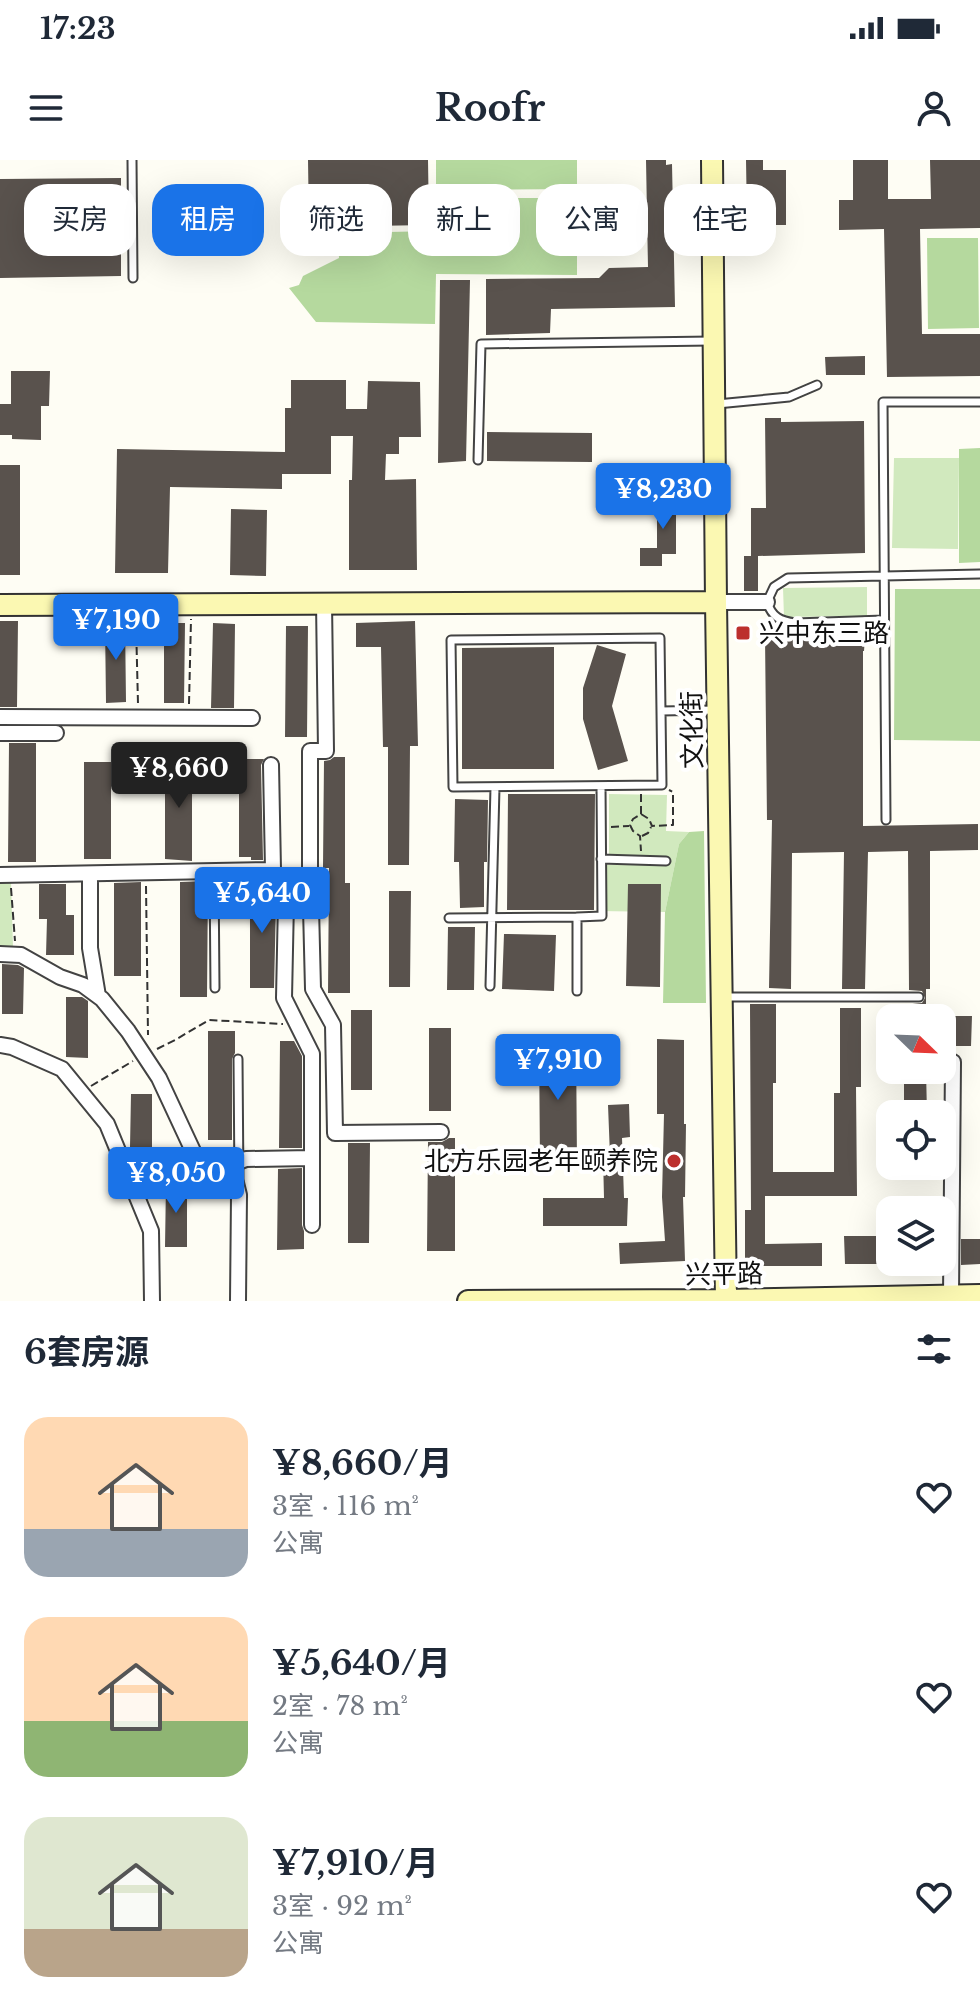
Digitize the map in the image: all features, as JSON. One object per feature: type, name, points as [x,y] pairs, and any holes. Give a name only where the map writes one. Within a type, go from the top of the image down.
[{"type":"street","name":"文化街","points":[[712,160],[726,1300]]},
{"type":"street","points":[[324,602],[326,751],[310,751],[310,867],[313,989],[333,1025],[335,1133],[441,1132]]},
{"type":"street","points":[[0,605],[767,602]]},
{"type":"street","points":[[0,717],[252,718]]},
{"type":"street","points":[[0,733],[56,733]]},
{"type":"street","points":[[271,765],[273,870],[286,901],[284,998],[312,1054],[312,1225]]},
{"type":"street","points":[[5,875],[273,870]]},
{"type":"street","points":[[90,874],[90,948],[98,996]]},
{"type":"street","points":[[8,954],[21,955],[60,977],[83,985],[98,996],[146,1054],[193,1151],[201,1161],[230,1176],[236,1183],[239,1195],[238,1301]]},
{"type":"street","points":[[0,1045],[12,1047],[62,1069],[107,1124],[151,1231],[152,1301]]},
{"type":"street","points":[[951,1296],[953,1084]]},
{"type":"street","points":[[217,1170],[246,1159],[312,1158]]},
{"type":"street","name":"兴平路","points":[[468,1301],[980,1295]]},
{"type":"lane","points":[[132,160],[133,278]]},
{"type":"lane","points":[[478,460],[481,344],[714,341]]},
{"type":"lane","points":[[715,404],[789,397],[817,385]]},
{"type":"lane","points":[[886,820],[883,402],[980,402]]},
{"type":"lane","points":[[884,620],[782,622],[773,615],[767,602],[774,587],[788,578],[980,574]]},
{"type":"lane","points":[[660,638],[661,711],[662,785],[453,787],[451,640],[660,638]]},
{"type":"lane","points":[[661,711],[718,710]]},
{"type":"lane","points":[[449,918],[602,916],[601,786]]},
{"type":"lane","points":[[490,986],[495,787]]},
{"type":"lane","points":[[601,859],[666,861]]},
{"type":"lane","points":[[214,871],[215,988]]},
{"type":"lane","points":[[577,917],[577,991]]},
{"type":"lane","points":[[722,997],[919,997]]},
{"type":"lane","points":[[238,1059],[239,1195]]},
{"type":"path","points":[[189,718],[192,603]]},
{"type":"path","points":[[136,604],[138,718]]},
{"type":"path","points":[[641,785],[641,814]]},
{"type":"path","points":[[652,826],[673,825],[673,792],[662,785]]},
{"type":"path","points":[[641,814],[649,819],[652,826]]},
{"type":"path","points":[[630,825],[641,814]]},
{"type":"path","points":[[601,827],[630,825]]},
{"type":"path","points":[[630,825],[640,836]]},
{"type":"path","points":[[640,836],[648,833],[652,826]]},
{"type":"path","points":[[640,836],[641,860]]},
{"type":"path","points":[[146,872],[146,1054]]},
{"type":"path","points":[[5,875],[8,954]]},
{"type":"path","points":[[81,1092],[209,1020],[297,1024]]},
{"type":"green space","points":[[436,160],[577,160],[577,184],[536,184],[536,189],[520,189],[520,184],[436,184]]},
{"type":"green space","points":[[520,198],[536,198],[536,256],[577,256],[577,275],[436,274],[435,324],[316,322],[289,288],[299,285],[303,276],[339,256],[392,256],[392,232],[408,232],[408,256],[520,256]]},
{"type":"green space","points":[[927,238],[978,238],[979,328],[928,329]]},
{"type":"green space","points":[[980,448],[980,562],[959,563],[959,449]]},
{"type":"green space","points":[[894,458],[959,458],[958,549],[892,548]]},
{"type":"green space","points":[[867,587],[867,616],[784,617],[783,588]]},
{"type":"green space","points":[[895,589],[980,589],[980,741],[894,740]]},
{"type":"green space","points":[[609,794],[667,795],[666,831],[689,832],[679,844],[665,912],[598,911],[599,865],[665,864],[666,858],[609,856]]},
{"type":"green space","points":[[704,831],[706,1003],[663,1003],[665,912],[679,844],[689,832]]},
{"type":"green space","points":[[0,881],[11,881],[13,947],[0,947]]},
{"type":"building","points":[[308,160],[428,160],[428,184],[408,184],[408,225],[392,226],[392,184],[308,184]]},
{"type":"building","points":[[646,160],[666,160],[666,165],[672,164],[672,184],[664,184],[664,256],[674,256],[675,307],[551,309],[550,333],[486,335],[486,279],[599,278],[609,268],[648,267]]},
{"type":"building","points":[[746,160],[763,160],[763,170],[786,170],[786,225],[776,225],[776,184],[746,184]]},
{"type":"building","points":[[853,160],[888,160],[888,199],[931,199],[930,160],[980,160],[980,228],[920,229],[922,334],[980,334],[980,376],[887,377],[884,229],[839,230],[839,200],[853,200]]},
{"type":"building","points":[[121,178],[121,184],[24,184],[24,256],[121,256],[121,276],[0,278],[0,179]]},
{"type":"building","points":[[440,280],[470,280],[466,461],[438,463]]},
{"type":"building","points":[[865,356],[865,375],[826,375],[825,357]]},
{"type":"building","points":[[11,371],[50,371],[49,406],[41,406],[41,440],[12,439],[12,435],[0,435],[0,404],[11,404]]},
{"type":"building","points":[[291,380],[346,380],[346,409],[367,409],[368,381],[420,382],[421,437],[399,437],[399,454],[386,454],[385,480],[416,479],[417,570],[349,570],[349,480],[352,480],[353,436],[331,436],[331,474],[282,474],[282,489],[170,487],[168,573],[115,573],[117,449],[285,452],[285,408],[291,408]]},
{"type":"building","points":[[765,418],[781,418],[781,422],[864,421],[865,553],[758,556],[758,591],[744,591],[744,556],[751,556],[751,508],[766,508]]},
{"type":"building","points":[[487,432],[592,433],[592,462],[487,461]]},
{"type":"building","points":[[0,465],[20,465],[20,575],[0,575]]},
{"type":"building","points":[[657,492],[676,492],[676,554],[662,554],[662,566],[640,566],[640,548],[657,548]]},
{"type":"building","points":[[231,509],[267,510],[266,576],[230,575]]},
{"type":"building","points":[[0,621],[18,621],[17,707],[0,707]]},
{"type":"building","points":[[125,621],[126,702],[106,703],[105,622]]},
{"type":"building","points":[[415,621],[418,746],[410,746],[409,865],[388,865],[388,747],[383,747],[381,647],[356,647],[356,623]]},
{"type":"building","points":[[164,623],[185,623],[184,703],[164,703]]},
{"type":"building","points":[[213,623],[235,624],[234,708],[211,708]]},
{"type":"building","points":[[286,626],[308,626],[307,737],[285,737]]},
{"type":"building","points":[[765,637],[865,638],[863,826],[978,824],[978,850],[930,851],[930,989],[926,989],[926,1004],[912,1004],[922,1003],[925,998],[922,991],[909,990],[908,851],[868,852],[865,989],[842,989],[844,852],[792,853],[791,989],[769,988],[772,820],[767,820]]},
{"type":"building","points":[[597,645],[626,654],[612,706],[628,761],[598,770],[583,719],[583,688]]},
{"type":"building","points":[[554,647],[554,769],[462,769],[462,648]]},
{"type":"building","points":[[9,743],[36,743],[36,862],[8,862]]},
{"type":"building","points":[[345,757],[345,883],[350,883],[350,993],[328,993],[329,868],[323,868],[324,761]]},
{"type":"building","points":[[192,759],[192,861],[165,859],[165,760]]},
{"type":"building","points":[[239,759],[264,759],[261,765],[263,860],[239,857]]},
{"type":"building","points":[[84,762],[111,762],[111,859],[84,859]]},
{"type":"building","points":[[508,794],[595,794],[594,910],[507,910]]},
{"type":"building","points":[[455,799],[488,800],[484,907],[460,908],[459,862],[454,862]]},
{"type":"building","points":[[250,880],[266,880],[276,903],[274,988],[250,988]]},
{"type":"building","points":[[208,881],[207,997],[180,997],[180,882]]},
{"type":"building","points":[[141,882],[141,976],[114,976],[114,883]]},
{"type":"building","points":[[39,884],[66,884],[66,915],[74,915],[74,955],[46,955],[47,919],[39,919]]},
{"type":"building","points":[[628,884],[661,884],[660,987],[626,986]]},
{"type":"building","points":[[389,891],[411,891],[410,987],[389,987]]},
{"type":"building","points":[[448,927],[475,927],[474,990],[447,990]]},
{"type":"building","points":[[504,934],[556,935],[554,991],[502,989]]},
{"type":"building","points":[[2,964],[24,968],[23,1014],[2,1014]]},
{"type":"building","points":[[66,997],[82,997],[88,1001],[88,1058],[66,1057]]},
{"type":"building","points":[[750,1004],[776,1004],[773,1172],[834,1172],[834,1093],[840,1093],[840,1008],[861,1008],[861,1087],[856,1087],[857,1196],[765,1196],[765,1244],[822,1243],[822,1266],[745,1266],[745,1210],[751,1210]]},
{"type":"building","points":[[351,1010],[372,1010],[372,1090],[351,1090]]},
{"type":"building","points":[[956,1016],[972,1016],[971,1046],[956,1046]]},
{"type":"building","points":[[429,1028],[451,1028],[451,1111],[429,1111]]},
{"type":"building","points":[[208,1031],[235,1031],[232,1140],[208,1140]]},
{"type":"building","points":[[539,1039],[576,1039],[577,1165],[540,1165]]},
{"type":"building","points":[[657,1039],[684,1040],[685,1261],[620,1264],[619,1243],[665,1241],[662,1197],[664,1114],[657,1114]]},
{"type":"building","points":[[280,1041],[294,1041],[302,1056],[302,1148],[279,1148]]},
{"type":"building","points":[[904,1084],[926,1084],[927,1100],[904,1100]]},
{"type":"building","points":[[131,1094],[152,1094],[152,1147],[130,1147]]},
{"type":"building","points":[[629,1104],[630,1137],[622,1138],[624,1198],[628,1198],[627,1226],[543,1226],[543,1198],[604,1198],[603,1156],[610,1156],[608,1105]]},
{"type":"building","points":[[455,1138],[455,1251],[427,1251],[428,1142],[442,1142]]},
{"type":"building","points":[[348,1143],[370,1143],[369,1243],[348,1243]]},
{"type":"building","points":[[302,1168],[304,1249],[277,1250],[278,1169]]},
{"type":"building","points":[[166,1183],[187,1183],[187,1247],[165,1247]]},
{"type":"building","points":[[844,1236],[876,1236],[876,1264],[845,1264]]},
{"type":"building","points":[[961,1239],[980,1239],[980,1264],[961,1265]]},
{"type":"place","name":"兴中东三路","points":[[743,633]]},
{"type":"place","name":"北方乐园老年颐养院","points":[[674,1161]]}]
